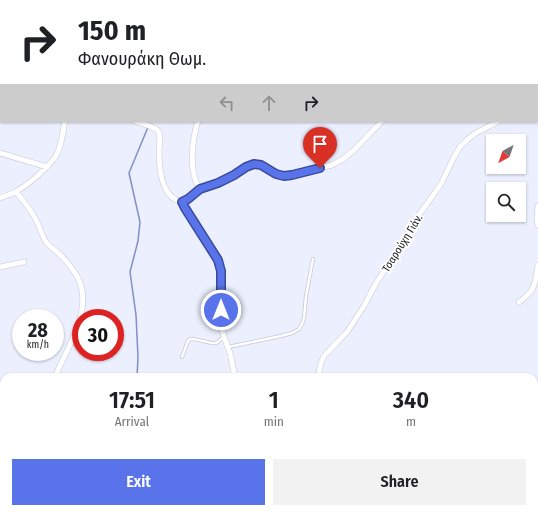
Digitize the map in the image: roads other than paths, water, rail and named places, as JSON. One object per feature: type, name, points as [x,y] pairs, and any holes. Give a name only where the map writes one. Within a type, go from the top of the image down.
[{"type":"street","points":[[0,198],[16,192],[47,167],[58,152],[65,122]]},
{"type":"street","points":[[137,122],[155,128],[158,131],[160,172],[163,184],[172,197],[182,202],[220,263],[221,318],[224,337],[234,373]]},
{"type":"street","points":[[198,122],[193,145],[193,163],[194,178],[200,189]]},
{"type":"street","points":[[182,202],[200,189],[218,183],[254,164],[261,165],[276,174],[284,176],[332,165],[343,159],[354,150],[381,122]]},
{"type":"street","name":"Τσαρούχη Γιάν.","points":[[319,373],[324,356],[347,332],[364,306],[375,285],[416,219],[441,184],[460,148],[476,133],[497,122]]},
{"type":"street","points":[[0,153],[47,167]]},
{"type":"street","points":[[16,192],[34,217],[46,242],[67,262],[82,286],[80,320],[57,373]]},
{"type":"street","points":[[538,206],[538,225]]},
{"type":"street","points":[[0,267],[24,262]]},
{"type":"street","points":[[519,302],[529,294],[534,286],[538,266]]},
{"type":"lane","points":[[227,347],[281,336],[299,329],[303,322],[313,259]]},
{"type":"lane","points":[[182,357],[190,338],[203,340],[213,344],[224,337]]},
{"type":"waterway","points":[[137,373],[136,315],[130,272],[138,241],[140,222],[129,173],[148,127]]}]
